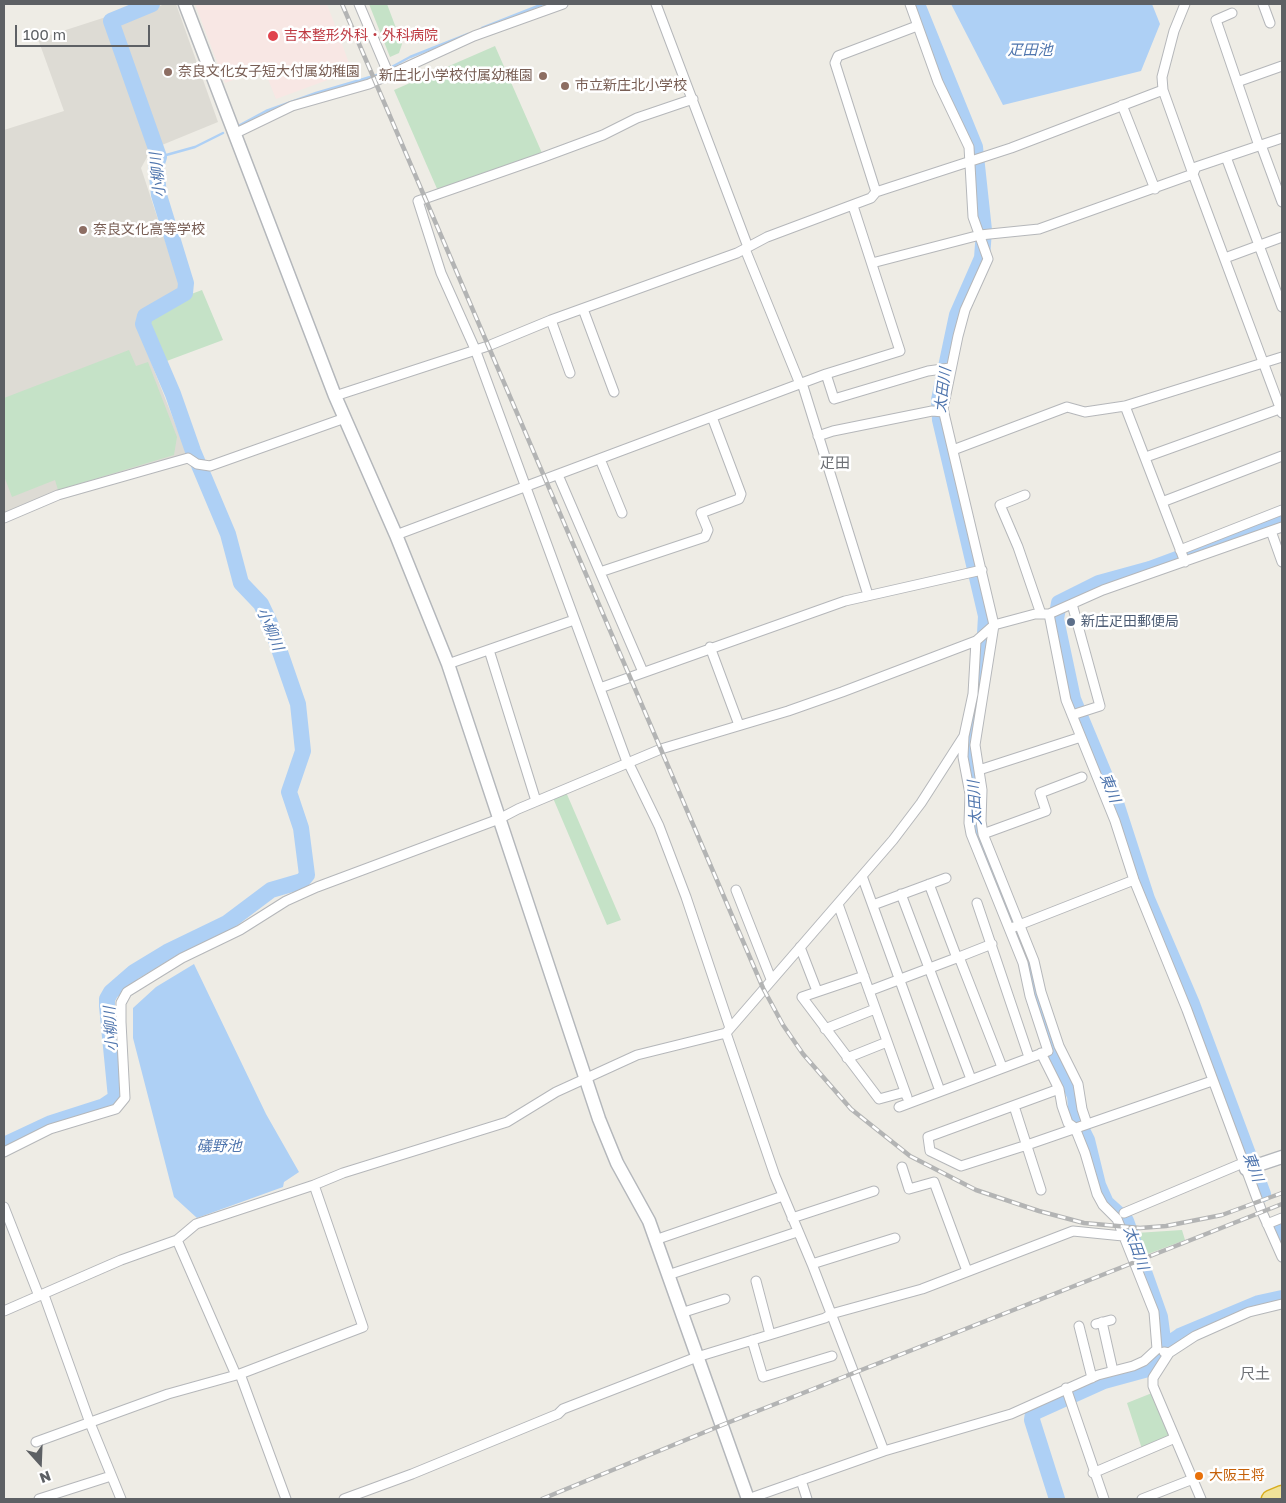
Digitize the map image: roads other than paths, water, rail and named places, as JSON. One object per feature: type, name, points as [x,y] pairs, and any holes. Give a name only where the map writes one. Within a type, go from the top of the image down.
[{"type":"highway","points":[[1270,1499],[1282,1494]]},
{"type":"street","points":[[185,4],[335,396],[396,535],[448,664],[586,1078],[617,1163],[649,1222],[748,1499],[884,1451],[1011,1414],[1066,1388],[1144,1361],[1157,1349]]},
{"type":"street","points":[[359,4],[388,75]]},
{"type":"street","points":[[234,134],[292,106],[369,84],[474,36],[563,4]]},
{"type":"street","points":[[656,4],[693,99],[746,248],[801,383],[868,595]]},
{"type":"street","points":[[910,4],[938,82],[969,147],[974,218],[988,259],[965,310],[950,368],[944,412],[994,625],[976,730],[975,745],[982,790],[980,821],[983,834],[1034,961],[1041,992],[1059,1046],[1078,1084],[1082,1109],[1087,1124]]},
{"type":"street","points":[[1146,457],[1282,410],[1193,174],[1164,90],[1162,77],[1166,58],[1185,4]]},
{"type":"street","points":[[1263,4],[1270,23]]},
{"type":"street","points":[[1232,13],[1216,20],[1260,146],[1282,202]]},
{"type":"street","points":[[876,192],[836,62],[838,56],[917,26]]},
{"type":"street","points":[[1237,82],[1282,66]]},
{"type":"street","points":[[335,396],[474,350],[746,248],[767,237],[853,206],[870,198],[876,192],[971,161],[1164,90]]},
{"type":"street","points":[[693,99],[637,118],[603,135],[542,158],[418,201],[441,273],[474,350],[627,762],[659,826],[686,898],[783,1196],[812,1264],[884,1451]]},
{"type":"street","points":[[1122,105],[1155,189]]},
{"type":"street","points":[[872,263],[980,235],[1039,229],[1091,209],[1155,189],[1193,174],[1196,167],[1282,138]]},
{"type":"street","points":[[1226,157],[1282,306]]},
{"type":"street","points":[[396,535],[801,383],[900,351],[853,206]]},
{"type":"street","points":[[1225,258],[1282,238]]},
{"type":"street","points":[[583,309],[614,392]]},
{"type":"street","points":[[551,320],[570,373]]},
{"type":"street","points":[[953,450],[1067,407],[1085,412],[1125,406],[1265,364],[1282,357]]},
{"type":"street","points":[[826,374],[834,399],[928,371],[950,368]]},
{"type":"street","points":[[1125,406],[1183,556]]},
{"type":"street","points":[[818,436],[833,431],[932,411],[944,412]]},
{"type":"street","points":[[600,572],[704,537],[708,530],[701,513],[739,500],[741,494],[712,417]]},
{"type":"street","points":[[4,518],[58,495],[188,458],[200,465],[210,466],[345,418]]},
{"type":"street","points":[[1162,502],[1282,456]]},
{"type":"street","points":[[600,459],[622,513]]},
{"type":"street","points":[[558,475],[643,672]]},
{"type":"street","points":[[1025,495],[1000,505],[1045,614],[1066,700],[1116,821],[1134,880],[1187,1010],[1212,1081],[1248,1167],[1267,1224],[1282,1257]]},
{"type":"street","points":[[4,1152],[50,1129],[116,1109],[125,1098],[120,1022],[121,1003],[126,992],[182,958],[240,930],[286,901],[317,887],[499,819],[536,801],[661,749],[788,711],[976,642],[994,625],[1062,609],[1282,510]]},
{"type":"street","points":[[1183,556],[1282,527]]},
{"type":"street","points":[[1271,531],[1282,562]]},
{"type":"street","points":[[600,688],[710,647],[868,595],[982,570]]},
{"type":"street","points":[[1072,604],[1100,706],[1072,715]]},
{"type":"street","points":[[448,664],[574,620]]},
{"type":"street","points":[[900,1107],[1048,1051],[1030,996],[1023,963],[971,834],[969,823],[970,794],[963,757],[964,736],[973,694],[976,642]]},
{"type":"street","points":[[710,647],[739,725]]},
{"type":"street","points":[[489,650],[536,801]]},
{"type":"street","points":[[4,1311],[120,1260],[177,1240],[196,1224],[314,1185],[343,1173],[507,1122],[556,1092],[637,1055],[728,1030],[771,978],[862,876],[921,803],[964,736]]},
{"type":"street","points":[[979,770],[1081,737]]},
{"type":"street","points":[[983,834],[1046,811],[1040,793],[1082,776]]},
{"type":"street","points":[[862,876],[940,1091]]},
{"type":"street","points":[[873,905],[946,878]]},
{"type":"street","points":[[1010,928],[1134,880]]},
{"type":"street","points":[[929,884],[1002,1067]]},
{"type":"street","points":[[736,890],[771,978]]},
{"type":"street","points":[[901,894],[970,1079]]},
{"type":"street","points":[[977,903],[1029,1057]]},
{"type":"street","points":[[838,904],[909,1103]]},
{"type":"street","points":[[869,991],[992,944]]},
{"type":"street","points":[[800,947],[817,991]]},
{"type":"street","points":[[864,976],[802,997],[879,1099],[905,1092]]},
{"type":"street","points":[[825,1029],[875,1009]]},
{"type":"street","points":[[847,1058],[887,1042]]},
{"type":"street","points":[[1041,1053],[1059,1089],[1068,1123],[1074,1128],[1097,1194],[1103,1205],[1117,1219],[1154,1312],[1157,1349]]},
{"type":"street","points":[[1059,1089],[928,1136],[930,1151],[961,1166],[1212,1081]]},
{"type":"street","points":[[1014,1106],[1041,1190]]},
{"type":"street","points":[[1124,1213],[1248,1167],[1282,1157]]},
{"type":"street","points":[[902,1167],[909,1189],[934,1182],[967,1271]]},
{"type":"street","points":[[36,1442],[168,1394],[238,1375],[363,1328],[314,1185]]},
{"type":"street","points":[[792,1218],[874,1191]]},
{"type":"street","points":[[655,1240],[783,1196]]},
{"type":"street","points":[[4,1207],[121,1499]]},
{"type":"street","points":[[1267,1224],[1281,1221]]},
{"type":"street","points":[[344,1499],[412,1474],[558,1414],[563,1409],[697,1357],[831,1314],[922,1289],[1073,1230],[1123,1236]]},
{"type":"street","points":[[668,1275],[797,1232]]},
{"type":"street","points":[[812,1264],[895,1238]]},
{"type":"street","points":[[177,1240],[238,1375],[286,1499]]},
{"type":"street","points":[[756,1281],[770,1334]]},
{"type":"street","points":[[681,1312],[725,1299]]},
{"type":"street","points":[[1201,1499],[1153,1386],[1153,1378],[1169,1353],[1181,1343],[1249,1312],[1282,1304]]},
{"type":"street","points":[[1103,1322],[1113,1371]]},
{"type":"street","points":[[1080,1326],[1092,1378]]},
{"type":"street","points":[[752,1340],[763,1377],[832,1356]]},
{"type":"street","points":[[1157,1349],[1169,1353]]},
{"type":"street","points":[[1066,1388],[1104,1499]]},
{"type":"street","points":[[1094,1473],[1175,1438]]},
{"type":"street","points":[[40,1499],[111,1476]]},
{"type":"street","points":[[1142,1499],[1193,1479]]},
{"type":"street","points":[[801,1480],[807,1499]]},
{"type":"water","name":"疋田池","points":[[951,4],[1152,4],[1160,24],[1141,71],[1003,105]]},
{"type":"water","name":"礒野池","points":[[194,964],[266,1114],[299,1172],[284,1182],[283,1187],[197,1218],[174,1197],[133,1038],[133,1008],[156,987]]},
{"type":"waterway","name":"小柳川","points":[[4,1145],[51,1123],[104,1106],[116,1098],[107,1006],[107,999],[111,992],[134,972],[167,952],[227,923],[271,890],[302,881],[307,875],[301,828],[289,792],[303,751],[298,704],[270,623],[261,604],[241,583],[228,534],[193,451],[173,394],[143,324],[145,316],[185,293],[186,283],[159,195],[156,166],[159,157],[111,21],[152,4]]},
{"type":"waterway","points":[[482,28],[543,4]]},
{"type":"waterway","name":"太田川","points":[[917,4],[975,147],[984,230],[982,258],[957,315],[939,400],[940,420],[986,616],[984,652],[971,730],[970,756],[977,804],[975,831],[1029,962],[1036,993],[1053,1047],[1075,1096],[1077,1120],[1087,1140],[1098,1185],[1106,1203],[1126,1221],[1160,1317],[1164,1347],[1158,1360],[1148,1369],[1104,1381],[1033,1413],[1032,1420],[1057,1499]]},
{"type":"waterway","points":[[240,125],[266,111],[316,93],[377,75],[410,57],[468,34]]},
{"type":"waterway","points":[[159,157],[195,147],[223,133]]},
{"type":"waterway","name":"東川","points":[[1263,1194],[1192,1004],[1147,899],[1115,800],[1073,699],[1056,619],[1059,603],[1099,583],[1150,569],[1282,520]]},
{"type":"waterway","name":"東川","points":[[1275,1225],[1282,1243]]},
{"type":"waterway","name":"東川","points":[[1164,1347],[1180,1336],[1259,1303],[1282,1298]]},
{"type":"railway","points":[[342,4],[763,988],[783,1025],[803,1054],[851,1109],[910,1156],[976,1190],[1039,1211],[1084,1223],[1140,1228],[1166,1226],[1222,1215],[1282,1193]]},
{"type":"railway","points":[[542,1499],[722,1425],[1282,1204]]},
{"type":"place","name":"吉本整形外科・外科病院","points":[[273,36]]},
{"type":"place","name":"奈良文化女子短大付属幼稚園","points":[[168,72]]},
{"type":"place","name":"新庄北小学校付属幼稚園","points":[[543,76]]},
{"type":"place","name":"市立新庄北小学校","points":[[565,86]]},
{"type":"place","name":"奈良文化高等学校","points":[[83,230]]},
{"type":"place","name":"新庄疋田郵便局","points":[[1071,622]]},
{"type":"place","name":"大阪王将","points":[[1199,1476]]},
{"type":"district","name":"疋田","points":[[835,463]]},
{"type":"district","name":"尺土","points":[[1255,1374]]}]
